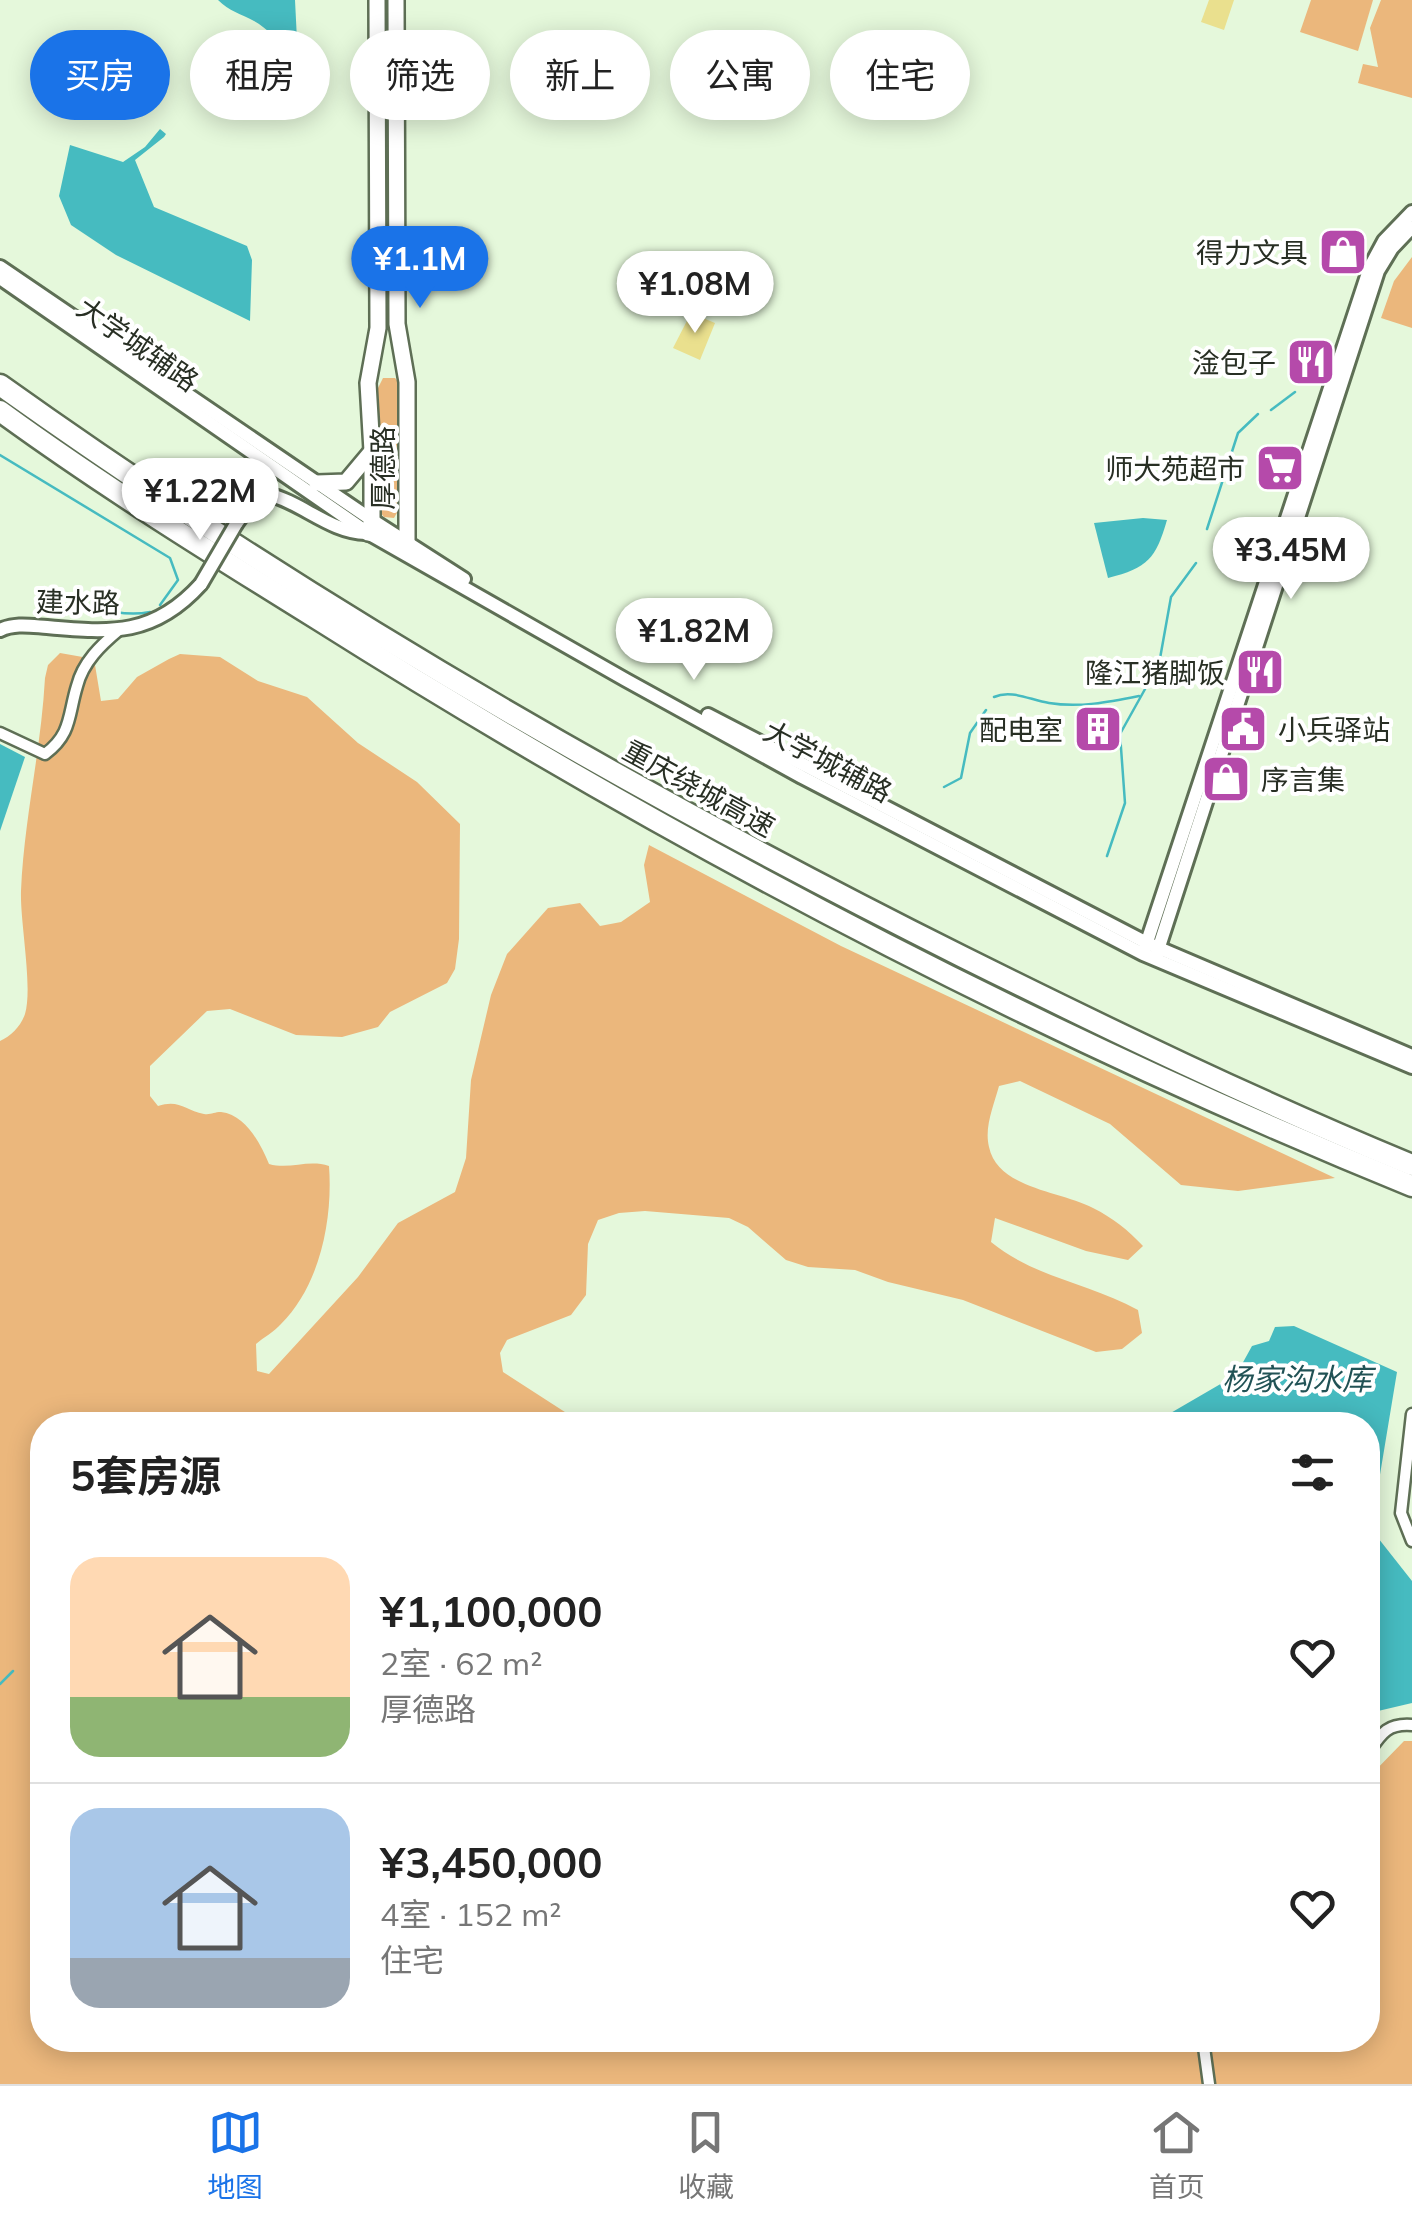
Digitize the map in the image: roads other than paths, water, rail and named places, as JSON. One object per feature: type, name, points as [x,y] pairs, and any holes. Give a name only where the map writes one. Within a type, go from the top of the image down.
[{"type":"highway","name":"重庆绕城高速","points":[[0,385],[174,504],[440,672],[663,802],[1050,1000],[1212,1078],[1412,1165]]},
{"type":"highway","name":"重庆绕城高速","points":[[0,412],[162,522],[414,680],[653,820],[1021,1012],[1412,1186]]},
{"type":"main road","name":"厚德路","points":[[377,0],[378,328],[368,383],[372,450],[370,527],[407,542],[407,382],[397,324],[396,0]]},
{"type":"main road","points":[[317,483],[346,482],[372,450]]},
{"type":"street","points":[[1151,951],[1370,267],[1384,241],[1412,212]]},
{"type":"street","points":[[1151,951],[1378,271],[1412,227]]},
{"type":"street","name":"大学城辅路","points":[[0,267],[317,483],[370,527]]},
{"type":"street","name":"大学城辅路","points":[[0,278],[370,527],[802,777],[1151,951],[1412,1067]]},
{"type":"street","name":"建水路","points":[[0,630],[21,625],[119,630],[142,626],[164,616],[201,584],[236,524],[252,503],[267,494],[282,497],[348,532],[370,527]]},
{"type":"street","name":"大学城辅路","points":[[407,542],[501,602],[1151,951],[1412,1056]]},
{"type":"street","points":[[0,733],[45,754],[57,746],[69,730],[76,686],[86,664],[100,645],[119,630]]},
{"type":"street","points":[[1412,1414],[1401,1513],[1412,1541]]},
{"type":"street","points":[[1380,1735],[1396,1724],[1412,1725]]},
{"type":"street","points":[[1204,2052],[1209,2084]]},
{"type":"water","points":[[218,0],[295,0],[296,30],[266,30]]},
{"type":"water","points":[[160,129],[166,134],[164,137],[135,160],[154,207],[247,246],[252,260],[250,321],[116,255],[71,225],[59,196],[70,145],[123,162],[145,147]]},
{"type":"water","points":[[1167,520],[1159,544],[1141,565],[1108,578],[1094,523]]},
{"type":"water","points":[[0,744],[25,757],[0,831]]},
{"type":"water","name":"杨家沟水库","points":[[1294,1326],[1397,1372],[1380,1475],[1380,1412],[1172,1412],[1236,1375],[1252,1346],[1269,1341],[1275,1327]]},
{"type":"water","name":"杨家沟水库","points":[[1380,1540],[1412,1581],[1412,1703],[1380,1711]]},
{"type":"waterway","points":[[1271,410],[1295,392]]},
{"type":"waterway","points":[[1207,529],[1238,433],[1258,414]]},
{"type":"waterway","points":[[0,455],[170,558],[178,580],[160,605]]},
{"type":"waterway","points":[[1107,856],[1125,803],[1120,734],[1159,664],[1171,597],[1196,563]]},
{"type":"waterway","points":[[36,602],[46,595],[111,611],[150,612]]},
{"type":"waterway","points":[[994,697],[1014,695],[1072,705],[1139,696]]},
{"type":"waterway","points":[[944,787],[961,778],[970,733],[986,710]]},
{"type":"waterway","points":[[0,1684],[13,1671]]},
{"type":"place","name":"得力文具","points":[[1343,252]]},
{"type":"place","name":"淦包子","points":[[1311,362]]},
{"type":"place","name":"师大苑超市","points":[[1280,468]]},
{"type":"place","name":"隆江猪脚饭","points":[[1260,672]]},
{"type":"place","name":"配电室","points":[[1098,729]]},
{"type":"place","name":"小兵驿站","points":[[1243,729]]},
{"type":"place","name":"序言集","points":[[1226,779]]}]
